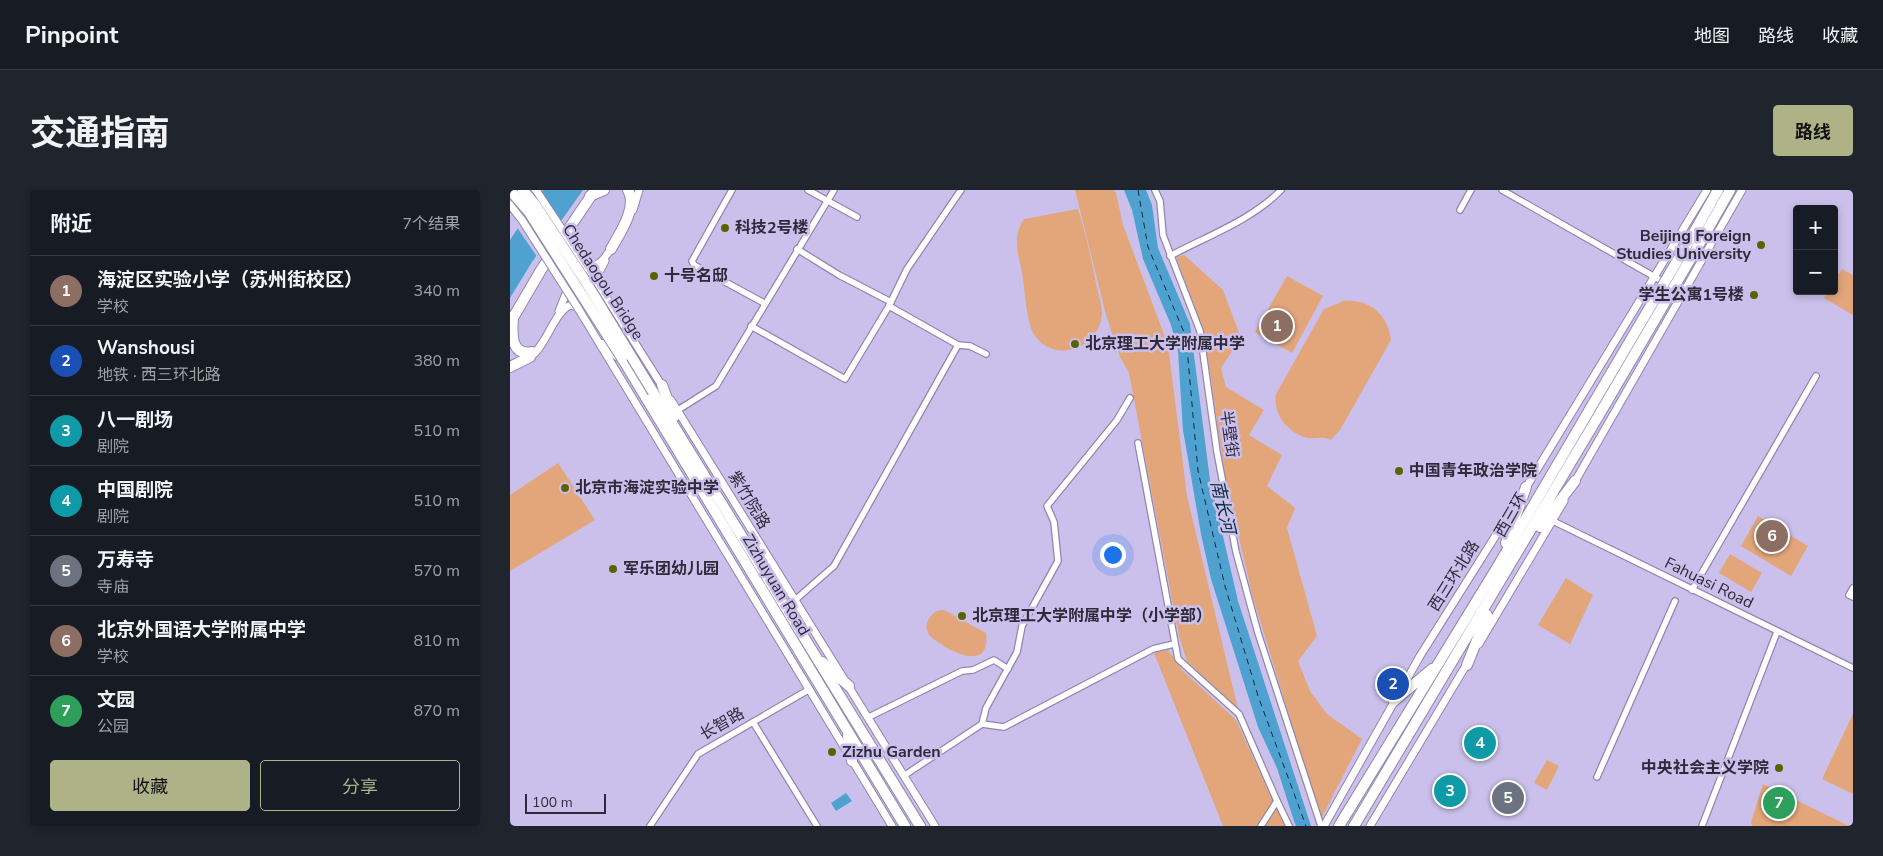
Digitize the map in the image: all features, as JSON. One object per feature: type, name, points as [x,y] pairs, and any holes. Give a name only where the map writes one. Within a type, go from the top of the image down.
[{"type":"highway","name":"Chedaogou Bridge","points":[[510,190],[529,212],[622,358]]},
{"type":"highway","points":[[510,200],[516,190]]},
{"type":"highway","name":"Chedaogou Bridge","points":[[523,190],[536,206],[589,286],[653,392]]},
{"type":"highway","points":[[531,355],[516,350],[512,345],[512,319],[594,192],[604,190]]},
{"type":"highway","points":[[612,249],[629,211],[632,197],[628,190]]},
{"type":"highway","name":"西三环","points":[[1354,826],[1514,560],[1718,190]]},
{"type":"highway","name":"西三环","points":[[1339,826],[1730,190]]},
{"type":"highway","points":[[602,344],[622,358]]},
{"type":"highway","points":[[510,367],[531,355]]},
{"type":"highway","name":"Zizhuyuan Road","points":[[622,358],[905,826]]},
{"type":"highway","points":[[662,385],[685,446]]},
{"type":"highway","name":"Zizhuyuan Road","points":[[653,392],[919,826]]},
{"type":"highway","points":[[1514,560],[1575,481]]},
{"type":"highway","points":[[1498,566],[1526,487]]},
{"type":"highway","points":[[1467,665],[1501,582]]},
{"type":"highway","points":[[813,655],[849,686]]},
{"type":"highway","points":[[1394,701],[1438,664]]},
{"type":"highway","points":[[847,730],[852,761]]},
{"type":"street","name":"紫竹院路","points":[[536,190],[678,410],[794,601],[905,775],[935,826]]},
{"type":"street","points":[[595,280],[629,219],[639,190]]},
{"type":"street","points":[[732,190],[692,261],[694,265],[764,303]]},
{"type":"street","points":[[808,190],[857,217]]},
{"type":"street","points":[[678,410],[716,386],[764,303],[834,190]]},
{"type":"street","points":[[751,326],[846,379],[890,304],[907,269],[961,190]]},
{"type":"street","name":"半壁街","points":[[1155,190],[1160,202],[1163,235],[1200,331],[1217,452],[1236,552],[1258,633],[1322,826]]},
{"type":"street","points":[[1170,256],[1251,214],[1271,201],[1282,190]]},
{"type":"street","points":[[1460,210],[1471,190]]},
{"type":"street","points":[[1502,190],[1683,293]]},
{"type":"street","name":"西三环北路","points":[[1322,826],[1394,701],[1707,190]]},
{"type":"street","points":[[1370,826],[1553,522],[1742,190]]},
{"type":"street","points":[[510,205],[522,220],[602,344],[808,690],[892,826]]},
{"type":"street","points":[[588,270],[602,261],[612,249]]},
{"type":"street","points":[[797,249],[958,345],[970,346],[986,354]]},
{"type":"street","points":[[531,355],[542,346],[565,300],[567,291]]},
{"type":"street","points":[[552,326],[568,306],[572,305],[578,308]]},
{"type":"street","points":[[794,601],[834,566],[958,345]]},
{"type":"street","points":[[1692,590],[1816,376]]},
{"type":"street","points":[[982,724],[986,708],[1017,652],[1022,626],[1058,561],[1054,522],[1047,506],[1116,420],[1130,398]]},
{"type":"street","points":[[1138,443],[1178,659],[1239,714],[1289,826]]},
{"type":"street","name":"Fahuasi Road","points":[[1553,522],[1853,668]]},
{"type":"street","points":[[1853,588],[1850,595],[1853,597]]},
{"type":"street","points":[[1597,777],[1675,601]]},
{"type":"street","points":[[1702,826],[1777,632]]},
{"type":"street","points":[[905,775],[982,724],[1004,727],[1153,649],[1174,644]]},
{"type":"street","points":[[868,717],[962,671],[973,670],[994,660],[1008,669]]},
{"type":"street","name":"长智路","points":[[650,826],[698,754],[808,690]]},
{"type":"street","points":[[753,722],[817,826]]},
{"type":"street","points":[[1261,826],[1277,801]]},
{"type":"shaded area","points":[[1075,190],[1113,190],[1116,193],[1123,225],[1168,345],[1187,496],[1238,709],[1187,661],[1179,636],[1129,373],[1120,357],[1106,315]]},
{"type":"shaded area","points":[[1078,209],[1101,302],[1100,325],[1086,343],[1076,348],[1054,349],[1044,345],[1032,330],[1026,306],[1018,252],[1018,232],[1024,219]]},
{"type":"shaded area","points":[[1184,255],[1223,290],[1241,338],[1221,368],[1226,387],[1264,410],[1249,435],[1282,455],[1267,486],[1295,508],[1287,528],[1317,636],[1298,661],[1310,691],[1327,714],[1362,739],[1321,819],[1253,598],[1226,482],[1204,332],[1176,257]]},
{"type":"shaded area","points":[[1842,269],[1853,275],[1853,315],[1824,298],[1826,295],[1838,295],[1838,275]]},
{"type":"shaded area","points":[[1287,276],[1323,296],[1292,353],[1255,332]]},
{"type":"shaded area","points":[[1344,301],[1362,303],[1376,310],[1386,323],[1391,340],[1340,430],[1331,440],[1301,436],[1288,428],[1279,416],[1275,401],[1276,394],[1324,309]]},
{"type":"shaded area","points":[[558,463],[595,520],[510,571],[510,495]]},
{"type":"shaded area","points":[[1758,516],[1808,546],[1791,576],[1741,546]]},
{"type":"shaded area","points":[[1730,554],[1762,573],[1751,592],[1719,573]]},
{"type":"shaded area","points":[[1566,578],[1593,595],[1570,644],[1538,625]]},
{"type":"shaded area","points":[[944,610],[986,633],[986,646],[981,653],[974,656],[955,652],[929,635],[926,626],[932,614]]},
{"type":"shaded area","points":[[1168,650],[1183,671],[1236,720],[1285,826],[1223,826],[1154,653]]},
{"type":"shaded area","points":[[1853,714],[1853,794],[1822,779]]},
{"type":"shaded area","points":[[1547,760],[1559,766],[1547,790],[1534,783]]},
{"type":"shaded area","points":[[1763,784],[1849,826],[1752,826],[1751,822]]},
{"type":"water","points":[[543,190],[583,190],[532,262],[510,298],[510,240]]},
{"type":"water","points":[[1124,190],[1146,190],[1152,205],[1158,248],[1190,324],[1210,480],[1238,601],[1311,826],[1296,826],[1277,768],[1258,727],[1211,579],[1201,534],[1183,430],[1178,351],[1171,325],[1143,259],[1132,210]]},
{"type":"water","points":[[846,793],[852,801],[836,811],[831,803]]},
{"type":"pier","points":[[540,191],[563,223],[538,258],[516,226]]},
{"type":"ferry route","points":[[1138,190],[1148,247],[1186,337],[1198,471],[1225,586],[1258,696],[1306,826]]},
{"type":"place","name":"科技2号楼","points":[[725,228]]},
{"type":"place","name":"Beijing Foreign Studies University","points":[[1761,245]]},
{"type":"place","name":"十号名邸","points":[[654,276]]},
{"type":"place","name":"学生公寓1号楼","points":[[1754,295]]},
{"type":"place","name":"海淀区实验小学（苏州街校区）","points":[[1277,326]]},
{"type":"place","name":"北京理工大学附属中学","points":[[1075,344]]},
{"type":"place","name":"中国青年政治学院","points":[[1399,471]]},
{"type":"place","name":"北京市海淀实验中学","points":[[565,488]]},
{"type":"place","name":"北京外国语大学附属中学","points":[[1772,536]]},
{"type":"place","name":"军乐团幼儿园","points":[[613,569]]},
{"type":"place","name":"北京理工大学附属中学（小学部）","points":[[962,616]]},
{"type":"place","name":"Wanshousi","points":[[1393,684]]},
{"type":"place","name":"中国剧院","points":[[1480,743]]},
{"type":"place","name":"Zizhu Garden","points":[[832,752]]},
{"type":"place","name":"中央社会主义学院","points":[[1779,768]]},
{"type":"place","name":"八一剧场","points":[[1450,791]]},
{"type":"place","name":"万寿寺","points":[[1508,798]]},
{"type":"place","name":"文园","points":[[1779,803]]},
{"type":"water label","name":"南长河","points":[[1223,507]]}]
